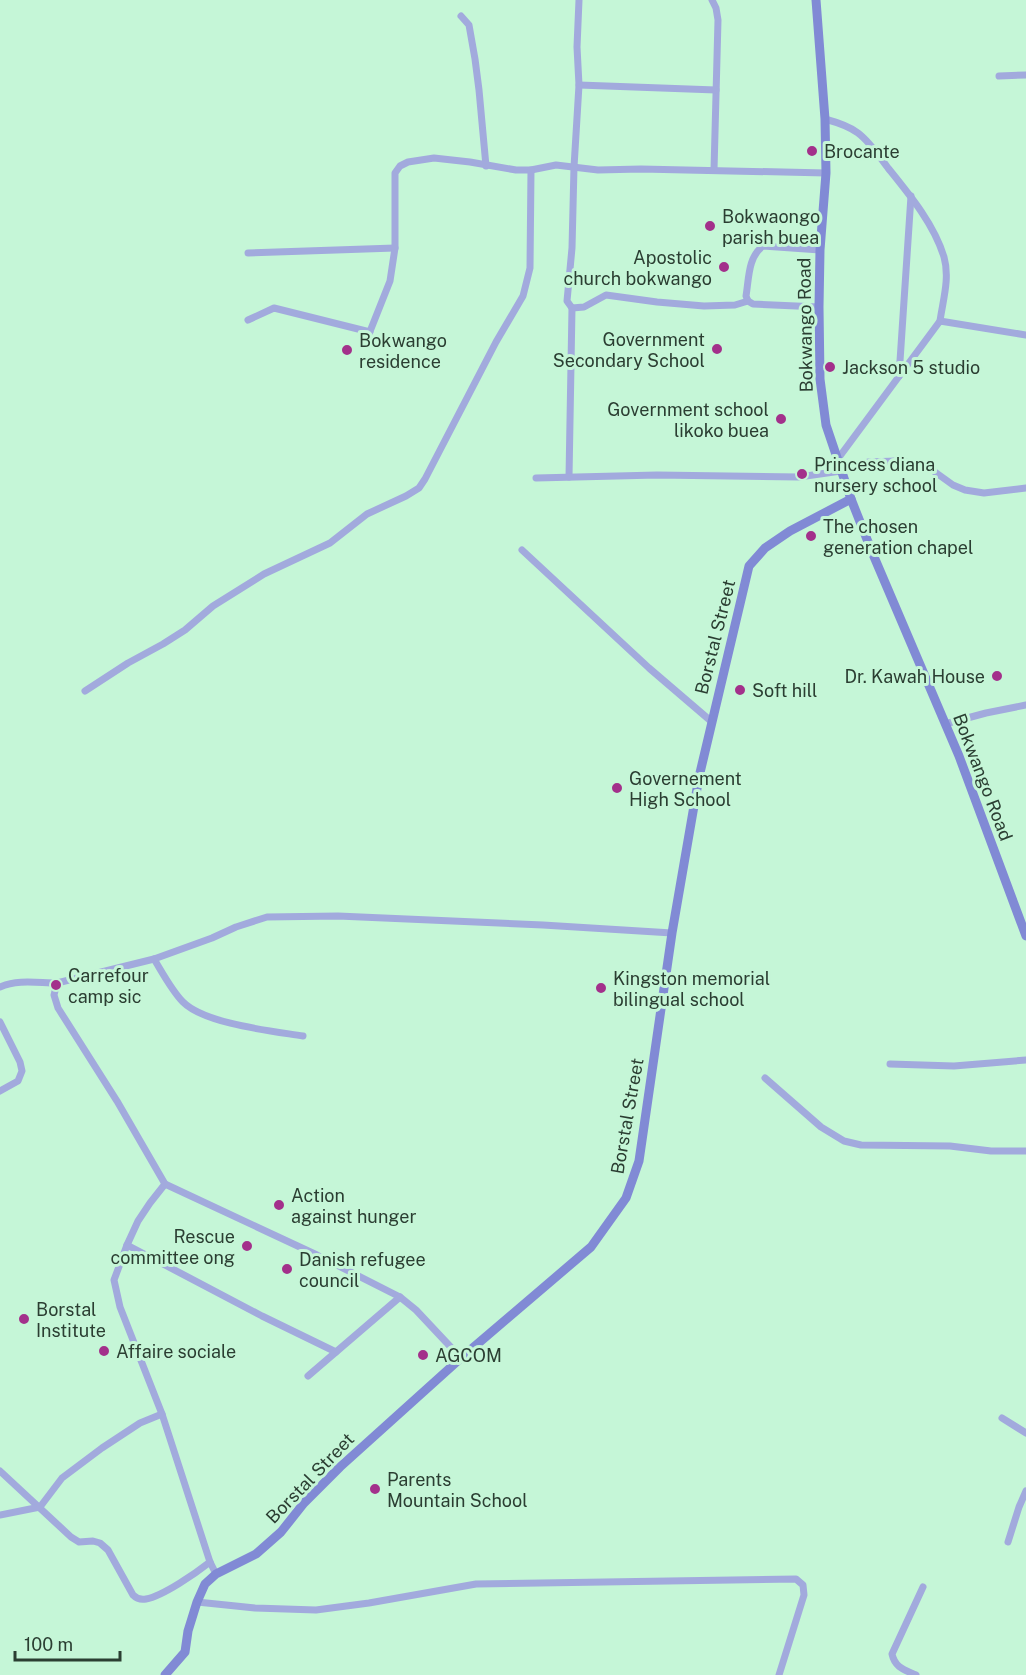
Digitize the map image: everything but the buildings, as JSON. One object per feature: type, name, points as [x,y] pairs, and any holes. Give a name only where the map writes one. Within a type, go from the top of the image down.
[{"type":"street","points":[[569,477],[572,308],[567,301],[572,248],[579,85],[577,47],[579,0]]},
{"type":"street","points":[[712,0],[718,20],[714,170]]},
{"type":"street","name":"Bokwango Road","points":[[816,0],[825,119],[826,173],[820,250],[819,307],[820,379],[826,425],[851,499],[959,756],[1026,936]]},
{"type":"street","points":[[461,16],[469,26],[475,59],[486,166]]},
{"type":"street","points":[[999,76],[1026,75]]},
{"type":"street","points":[[579,85],[717,90]]},
{"type":"street","points":[[825,119],[857,131],[870,143],[911,196],[935,234],[944,258],[946,281],[940,321],[837,460]]},
{"type":"street","points":[[366,344],[390,281],[395,248],[395,172],[408,162],[434,158],[516,170],[531,170],[556,165],[598,170],[826,173]]},
{"type":"street","points":[[85,691],[128,663],[171,640],[213,606],[264,574],[330,543],[367,514],[418,488],[425,479],[496,342],[523,296],[530,268],[531,170]]},
{"type":"street","points":[[899,376],[911,196]]},
{"type":"street","points":[[819,307],[753,304],[746,296],[752,257],[757,250],[764,246],[820,250]]},
{"type":"street","points":[[248,253],[395,248]]},
{"type":"street","points":[[572,308],[584,307],[606,295],[705,306],[735,305],[748,301]]},
{"type":"street","points":[[248,320],[274,308],[370,332]]},
{"type":"street","points":[[940,321],[1026,335]]},
{"type":"street","points":[[536,478],[657,475],[799,477],[841,471],[868,462],[896,461],[928,467],[953,485],[965,490],[984,493],[1026,488]]},
{"type":"street","name":"Borstal Street","points":[[165,1675],[185,1652],[188,1631],[205,1584],[216,1574],[256,1554],[281,1532],[304,1503],[340,1467],[461,1358],[591,1247],[627,1198],[639,1161],[672,933],[699,777],[749,566],[765,548],[790,531],[851,499]]},
{"type":"street","points":[[522,550],[641,661],[712,722]]},
{"type":"street","points":[[945,724],[1026,705]]},
{"type":"street","points":[[0,987],[9,983],[21,982],[57,983],[154,959],[267,917],[338,916],[672,933]]},
{"type":"street","points":[[154,959],[182,1001],[197,1013],[303,1036]]},
{"type":"street","points":[[57,983],[54,995],[58,1008],[117,1101],[165,1184],[317,1255],[400,1297],[416,1310],[461,1358]]},
{"type":"street","points":[[0,1022],[20,1062],[22,1071],[18,1081],[0,1091]]},
{"type":"street","points":[[890,1064],[954,1066],[1026,1060]]},
{"type":"street","points":[[765,1078],[821,1127],[844,1142],[861,1145],[950,1146],[991,1151],[1026,1151]]},
{"type":"street","points":[[165,1184],[138,1221],[114,1280],[120,1307],[162,1414],[210,1562],[216,1574]]},
{"type":"street","points":[[127,1245],[336,1352]]},
{"type":"street","points":[[309,1376],[400,1297]]},
{"type":"street","points":[[0,1515],[40,1507],[62,1478],[140,1423],[162,1414]]},
{"type":"street","points":[[1002,1418],[1026,1433]]},
{"type":"street","points":[[0,1471],[71,1537],[79,1542],[93,1541],[108,1550],[137,1598],[146,1599],[171,1588],[210,1562]]},
{"type":"street","points":[[1008,1542],[1026,1491]]},
{"type":"street","points":[[197,1602],[255,1608],[316,1610],[476,1584],[796,1579],[803,1585],[804,1595],[779,1675]]},
{"type":"street","points":[[916,1675],[898,1667],[892,1654],[923,1587]]},
{"type":"place","name":"Brocante","points":[[812,151]]},
{"type":"place","name":"Bokwaongo parish buea","points":[[710,226]]},
{"type":"place","name":"Apostolic church bokwango","points":[[724,267]]},
{"type":"place","name":"Government Secondary School","points":[[717,349]]},
{"type":"place","name":"Bokwango residence","points":[[347,350]]},
{"type":"place","name":"Jackson 5 studio","points":[[830,367]]},
{"type":"place","name":"Government school likoko buea","points":[[781,419]]},
{"type":"place","name":"Princess diana nursery school","points":[[802,474]]},
{"type":"place","name":"The chosen generation chapel","points":[[811,536]]},
{"type":"place","name":"Dr. Kawah House","points":[[997,676]]},
{"type":"place","name":"Soft hill","points":[[740,690]]},
{"type":"place","name":"Governement High School","points":[[617,788]]},
{"type":"place","name":"Carrefour camp sic","points":[[56,985]]},
{"type":"place","name":"Kingston memorial bilingual school","points":[[601,988]]},
{"type":"place","name":"Action against hunger","points":[[279,1205]]},
{"type":"place","name":"Rescue committee ong","points":[[247,1246]]},
{"type":"place","name":"Danish refugee council","points":[[287,1269]]},
{"type":"place","name":"Borstal Institute","points":[[24,1319]]},
{"type":"place","name":"Affaire sociale","points":[[104,1351]]},
{"type":"place","name":"AGCOM","points":[[423,1355]]},
{"type":"place","name":"Parents Mountain School","points":[[375,1489]]}]
